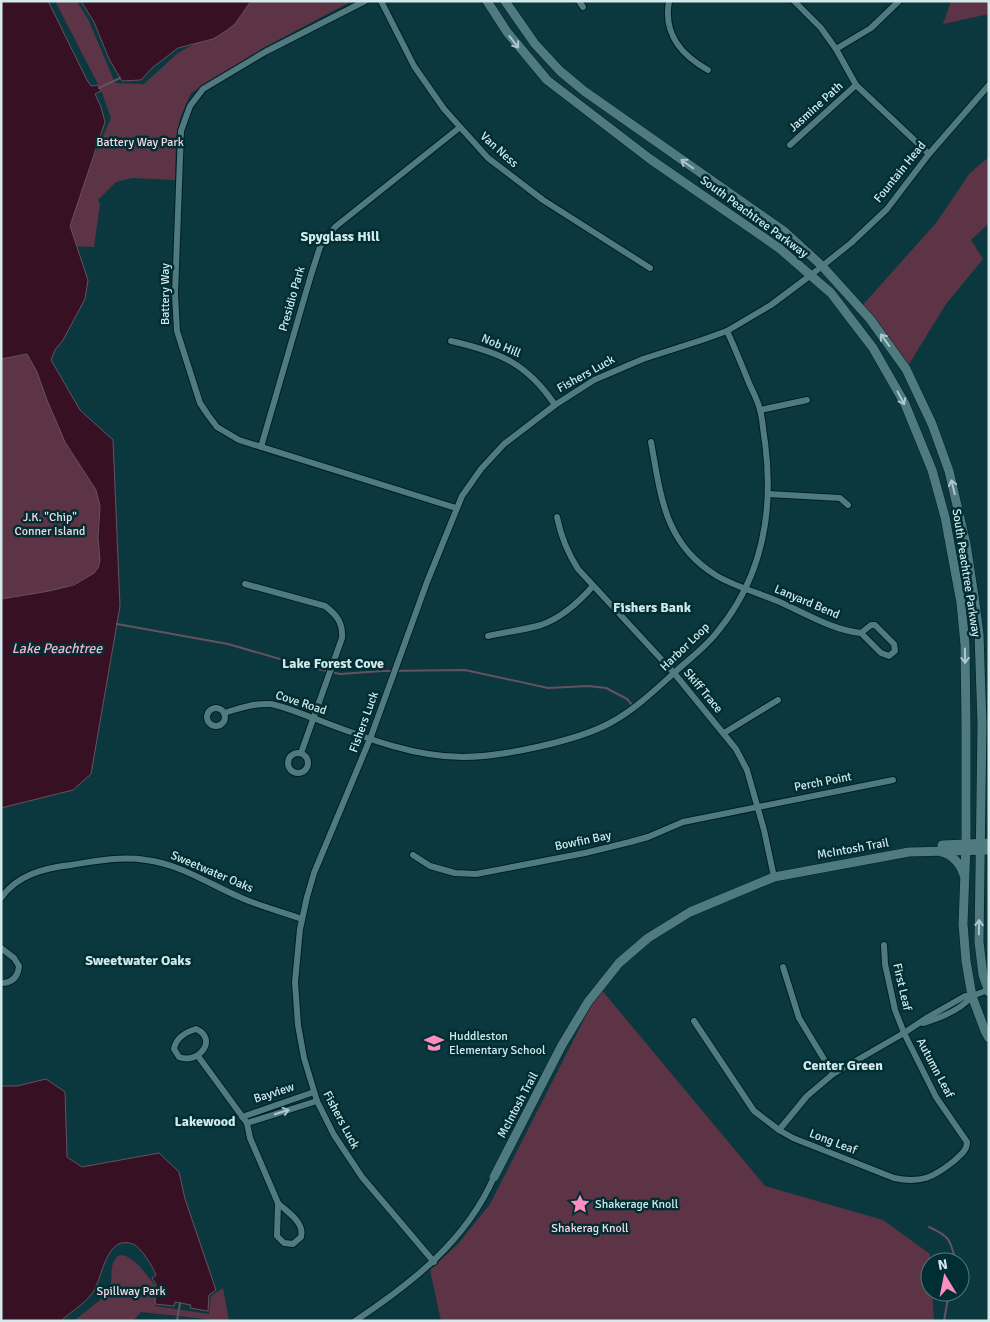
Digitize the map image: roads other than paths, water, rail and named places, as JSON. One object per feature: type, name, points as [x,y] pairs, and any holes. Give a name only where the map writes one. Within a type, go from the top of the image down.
[{"type":"main road","name":"South Peachtree Parkway","points":[[487,1],[507,32],[546,80],[650,159],[779,248],[831,293],[859,328],[884,366],[905,404],[932,470],[945,517],[960,604],[965,645],[966,847],[963,924],[966,961],[972,996],[989,1038]]},
{"type":"main road","name":"South Peachtree Parkway","points":[[505,1],[535,44],[560,71],[578,86],[785,232],[822,266],[870,319],[906,369],[932,424],[949,471],[966,544],[979,634],[982,714],[982,819],[985,846],[981,868],[979,942],[983,975],[988,991]]},
{"type":"main road","points":[[982,819],[989,832]]},
{"type":"main road","points":[[936,848],[954,840],[966,824]]},
{"type":"main road","name":"McIntosh Trail","points":[[494,1177],[570,1031],[588,1002],[619,963],[648,938],[690,912],[746,887],[774,877],[908,852],[936,848],[985,846]]},
{"type":"main road","points":[[936,848],[955,859],[962,867],[965,877]]},
{"type":"main road","points":[[981,868],[989,858]]},
{"type":"street","name":"Battery Way","points":[[364,1],[265,52],[203,89],[190,106],[182,126],[175,294],[178,338],[200,403],[217,426],[227,434],[261,447],[456,508]]},
{"type":"street","name":"Van Ness","points":[[381,1],[414,66],[459,128],[488,158],[542,200],[650,268]]},
{"type":"street","points":[[669,1],[668,21],[677,46],[708,70]]},
{"type":"street","points":[[794,1],[821,28],[836,49],[856,85],[929,154]]},
{"type":"street","points":[[836,49],[871,28],[898,1]]},
{"type":"street","name":"Jasmine Path","points":[[790,145],[856,85]]},
{"type":"street","name":"Fountain Head","points":[[822,266],[887,209],[929,154],[989,85]]},
{"type":"street","name":"Presidio Park","points":[[261,447],[310,275],[316,256],[326,237],[335,227],[377,192],[459,128]]},
{"type":"street","name":"Fishers Luck","points":[[434,1262],[367,1184],[334,1135],[317,1101],[304,1058],[295,1000],[296,965],[302,919],[314,873],[370,739],[427,582],[462,496],[481,469],[504,444],[556,405],[594,380],[621,367],[726,331],[771,305],[822,266]]},
{"type":"street","name":"Harbor Loop","points":[[370,739],[432,755],[481,756],[542,745],[579,735],[609,724],[630,710],[718,632],[738,603],[760,551],[767,514],[768,494],[766,452],[760,410],[726,331]]},
{"type":"street","name":"Nob Hill","points":[[451,341],[489,352],[517,364],[544,387],[556,405]]},
{"type":"street","points":[[760,410],[807,400]]},
{"type":"street","name":"Lanyard Bend","points":[[650,442],[663,507],[675,534],[698,563],[744,589],[838,627],[861,633],[881,654],[889,656],[896,651],[894,644],[875,626],[867,627],[861,633]]},
{"type":"street","points":[[768,494],[840,498],[848,506]]},
{"type":"street","name":"Skiff Trace","points":[[557,517],[560,534],[568,554],[578,569],[674,673],[736,750],[747,770],[758,807],[774,877]]},
{"type":"street","points":[[245,584],[325,606],[334,612],[340,622],[342,638],[301,753]]},
{"type":"street","points":[[488,636],[542,624],[570,608],[593,586]]},
{"type":"street","points":[[724,733],[778,700]]},
{"type":"street","name":"Cove Road","points":[[224,713],[243,707],[271,704],[370,739]]},
{"type":"street","name":"Perch Point","points":[[758,807],[893,780]]},
{"type":"street","name":"Bowfin Bay","points":[[413,855],[430,866],[455,873],[476,874],[608,848],[648,837],[683,822],[758,807]]},
{"type":"street","name":"Sweetwater Oaks","points":[[1,898],[18,881],[38,871],[61,866],[128,858],[165,864],[245,900],[302,919]]},
{"type":"street","name":"First Leaf","points":[[884,945],[884,964],[895,1010],[904,1034]]},
{"type":"street","points":[[1,948],[14,958],[19,966],[17,976],[13,980],[1,983]]},
{"type":"street","points":[[783,967],[799,1018],[833,1074]]},
{"type":"street","points":[[779,1130],[807,1096],[833,1074],[917,1025],[937,1019],[967,1002],[972,996],[988,991]]},
{"type":"street","name":"Long Leaf","points":[[694,1020],[754,1111],[779,1130],[818,1149],[894,1178],[916,1180],[934,1176],[958,1157],[967,1146],[967,1142],[948,1113]]},
{"type":"street","points":[[196,1029],[204,1034],[206,1039],[204,1048],[198,1056],[183,1058],[176,1054],[174,1049],[177,1041],[183,1035],[196,1029]]},
{"type":"street","name":"Autumn Leaf","points":[[904,1034],[936,1097],[948,1113]]},
{"type":"street","points":[[198,1056],[244,1120],[278,1203],[299,1223],[301,1237],[293,1244],[284,1243],[277,1236],[278,1203]]},
{"type":"street","name":"Bayview","points":[[244,1120],[314,1092]]},
{"type":"street","name":"Bayview","points":[[244,1120],[317,1101]]},
{"type":"street","name":"McIntosh Trail","points":[[355,1321],[434,1262],[461,1233],[494,1177]]},
{"type":"water","name":"Lake Peachtree","points":[[1,1],[48,1],[87,80],[91,86],[98,85],[101,91],[95,94],[105,122],[70,226],[88,280],[85,299],[51,360],[80,410],[113,440],[120,606],[91,774],[73,790],[1,808],[1,599],[74,585],[94,573],[100,561],[98,538],[100,506],[96,490],[65,442],[37,372],[27,354],[1,359]]},
{"type":"water","points":[[81,1],[251,1],[235,24],[226,31],[213,39],[178,48],[152,68],[141,80],[122,81],[109,59],[94,22]]},
{"type":"water","points":[[46,1079],[65,1092],[67,1157],[82,1167],[159,1153],[179,1172],[185,1199],[216,1290],[209,1295],[208,1311],[190,1308],[191,1305],[175,1302],[174,1306],[155,1304],[156,1284],[152,1278],[156,1275],[154,1271],[140,1249],[133,1244],[124,1243],[117,1245],[111,1251],[90,1296],[61,1321],[1,1321],[1,1086],[17,1086]]},
{"type":"waterway","points":[[99,88],[120,78]]},
{"type":"waterway","points":[[117,624],[228,644],[304,666],[340,674],[382,671],[465,670],[548,688],[588,686],[606,688],[627,699],[633,706]]},
{"type":"waterway","points":[[929,1227],[946,1237],[953,1252]]},
{"type":"waterway","points":[[944,1321],[947,1302]]},
{"type":"waterway","points":[[177,1321],[180,1303]]},
{"type":"place","name":"Huddleston Elementary School","points":[[434,1043]]},
{"type":"place","name":"Shakerage Knoll","points":[[580,1204]]},
{"type":"district","name":"Spyglass Hill","points":[[340,236]]},
{"type":"district","name":"Fishers Bank","points":[[652,607]]},
{"type":"district","name":"Lake Forest Cove","points":[[333,663]]},
{"type":"district","name":"Sweetwater Oaks","points":[[138,960]]},
{"type":"district","name":"Center Green","points":[[843,1065]]},
{"type":"district","name":"Lakewood","points":[[205,1121]]},
{"type":"park label","name":"Battery Way Park","points":[[140,142]]},
{"type":"park label","name":"J.K. \"Chip\" Conner Island","points":[[50,524]]},
{"type":"park label","name":"Shakerag Knoll","points":[[590,1228]]},
{"type":"park label","name":"Spillway Park","points":[[131,1291]]}]
